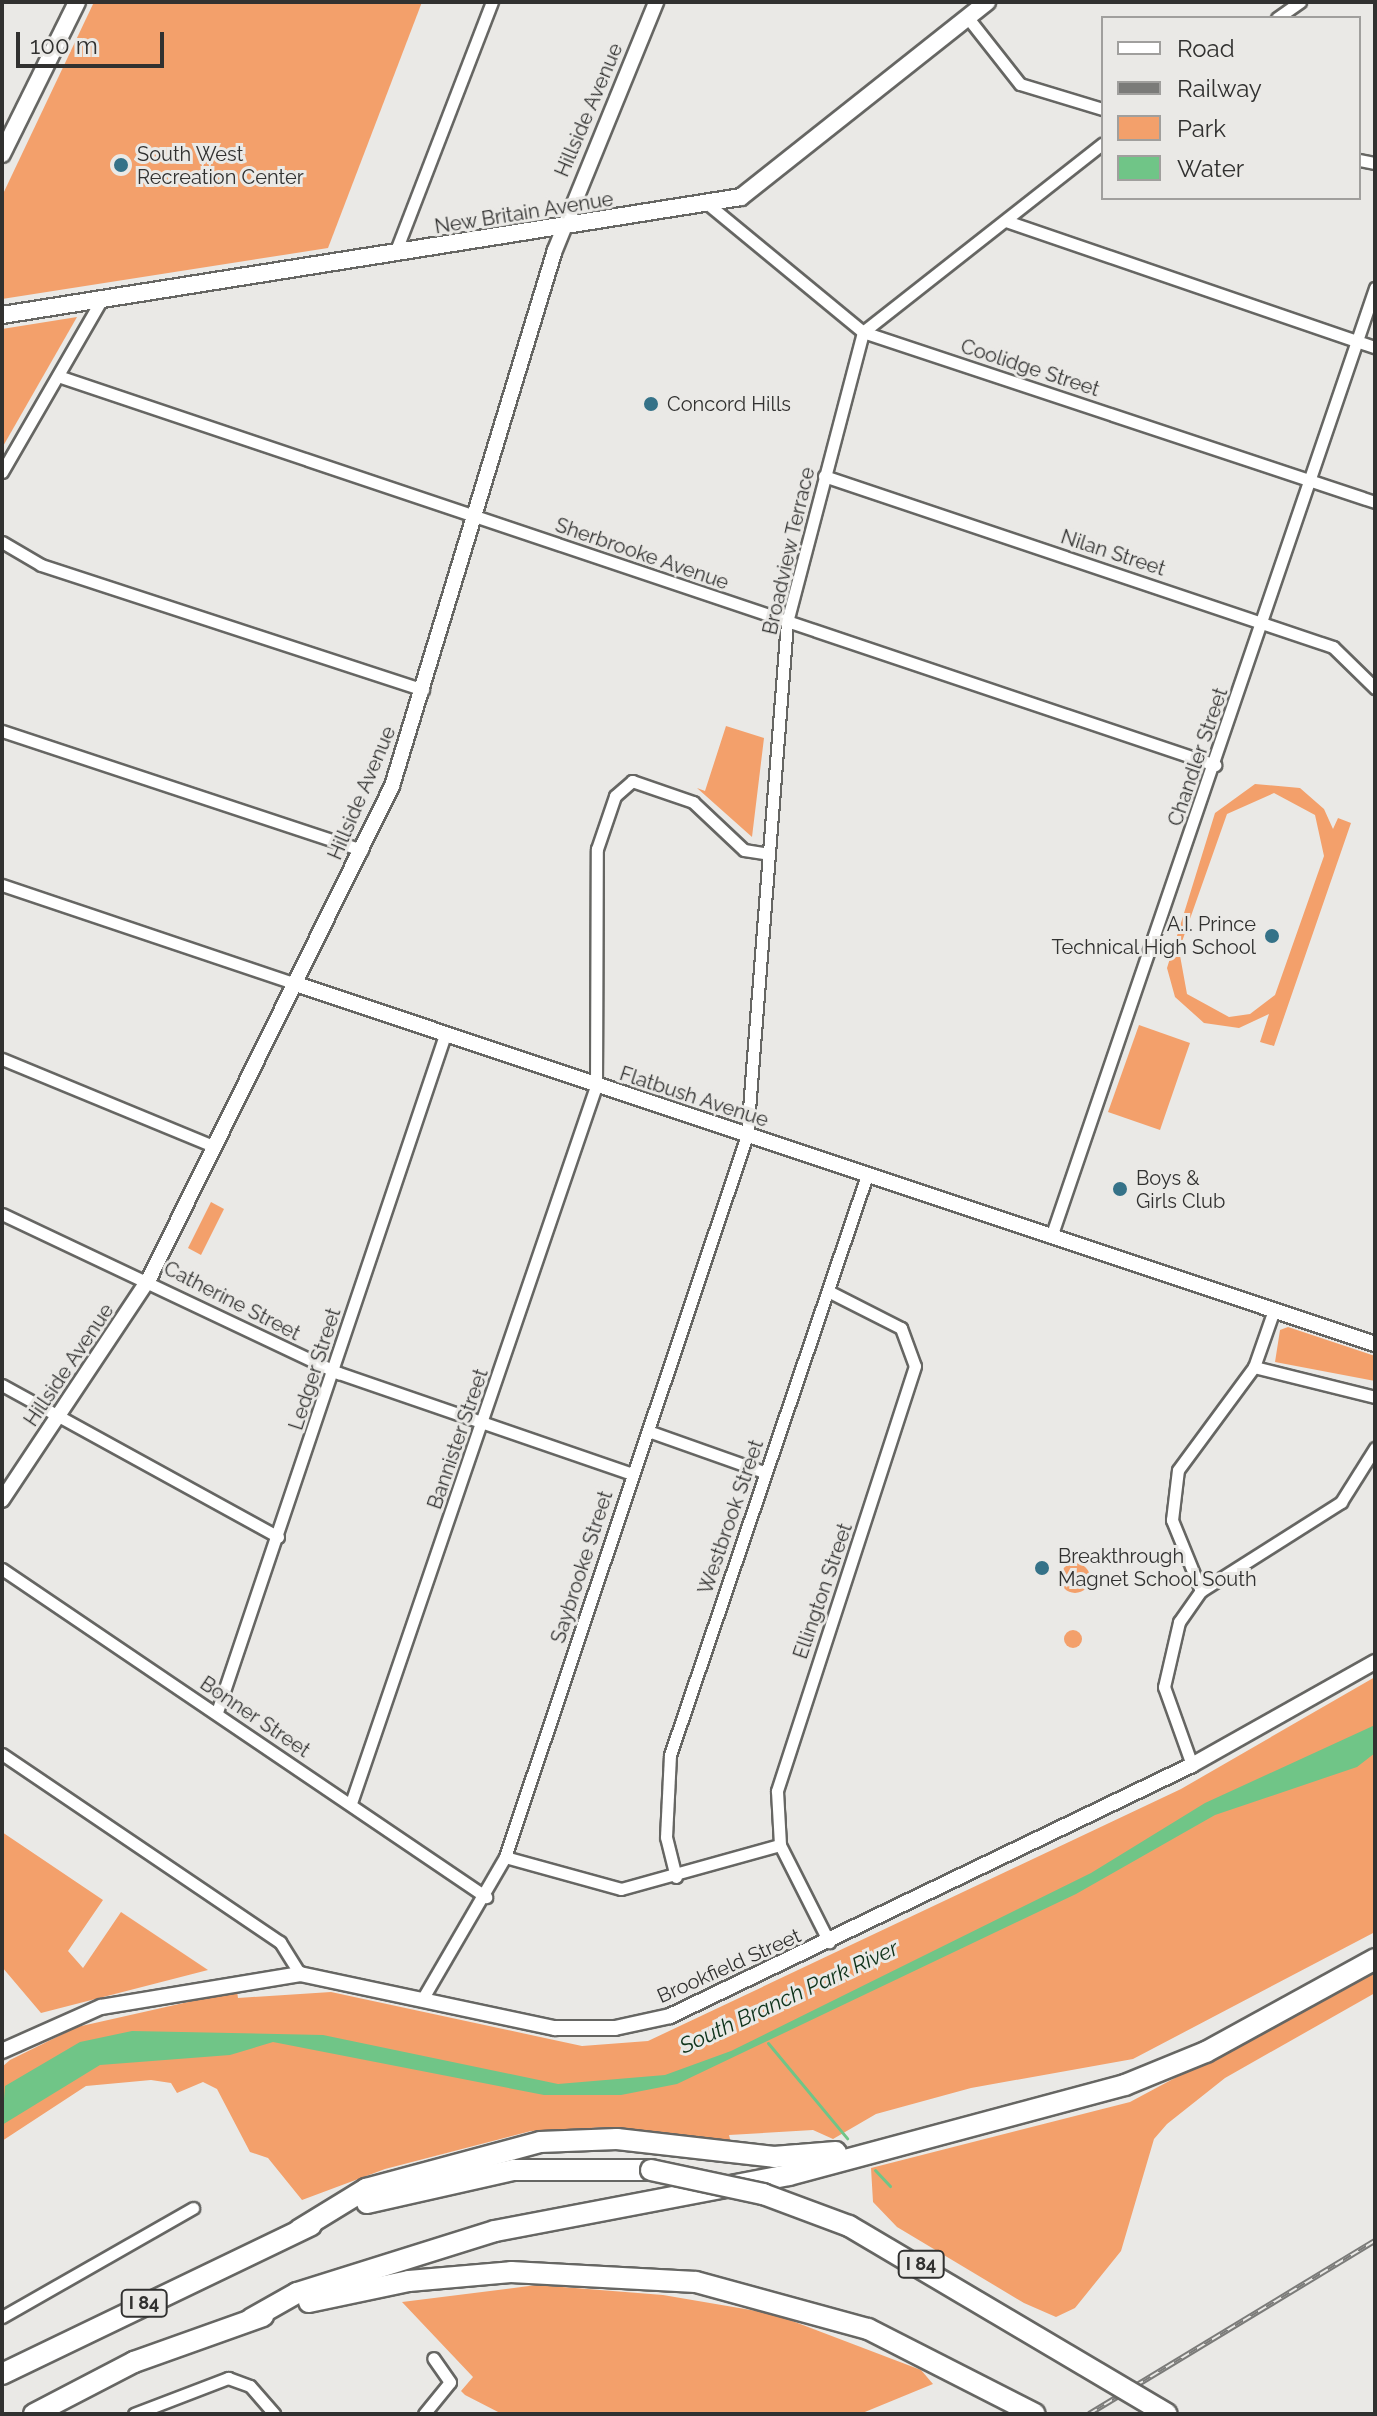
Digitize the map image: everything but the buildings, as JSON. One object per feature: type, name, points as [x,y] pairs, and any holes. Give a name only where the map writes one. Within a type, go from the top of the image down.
[{"type":"highway","points":[[332,2210],[411,2174],[540,2142],[609,2138],[774,2157],[857,2148],[1159,2062],[1375,1947]]},
{"type":"highway","points":[[335,2288],[381,2266],[533,2222],[797,2174],[1125,2085],[1206,2052],[1375,1959]]},
{"type":"highway","name":"I 84","points":[[2,2374],[294,2233],[332,2210],[491,2173],[651,2170],[763,2194],[849,2226],[1167,2414]]},
{"type":"highway","points":[[335,2288],[538,2271],[670,2278],[786,2301],[921,2352],[1035,2414]]},
{"type":"highway","name":"I 84","points":[[34,2414],[134,2362],[335,2288]]},
{"type":"main road","points":[[2,154],[77,2]]},
{"type":"main road","name":"New Britain Avenue","points":[[2,315],[709,205],[762,185],[987,2]]},
{"type":"street","points":[[395,253],[492,2]]},
{"type":"street","name":"Hillside Avenue","points":[[2,1500],[149,1279],[362,850],[423,690],[562,228],[656,2]]},
{"type":"street","points":[[1280,16],[1300,2]]},
{"type":"street","points":[[968,18],[1020,84],[1101,108]]},
{"type":"street","points":[[863,332],[1101,145]]},
{"type":"street","name":"Coolidge Street","points":[[709,205],[863,332],[1375,502]]},
{"type":"street","points":[[1006,221],[1375,347]]},
{"type":"street","name":"Chandler Street","points":[[1051,1237],[1215,765],[1375,288]]},
{"type":"street","points":[[2,472],[102,299]]},
{"type":"street","name":"Broadview Terrace","points":[[747,1135],[787,622],[863,332]]},
{"type":"street","name":"Sherbrooke Avenue","points":[[58,376],[1215,765]]},
{"type":"street","name":"Nilan Street","points":[[824,476],[1264,621],[1333,647],[1375,688]]},
{"type":"street","points":[[2,542],[41,565],[423,690]]},
{"type":"street","points":[[2,731],[362,850]]},
{"type":"street","name":"Bannister Street","points":[[351,1803],[596,1086],[597,849],[619,788],[639,782],[693,802],[744,850],[769,854]]},
{"type":"street","name":"Flatbush Avenue","points":[[2,885],[1375,1344]]},
{"type":"street","name":"Ledger Street","points":[[217,1712],[445,1035]]},
{"type":"street","points":[[2,1059],[215,1147]]},
{"type":"street","name":"Saybrooke Street","points":[[423,1998],[486,1897],[505,1857],[747,1135]]},
{"type":"street","name":"Westbrook Street","points":[[676,1877],[666,1837],[670,1755],[867,1175]]},
{"type":"street","name":"Catherine Street","points":[[2,1214],[149,1279],[333,1371],[632,1474]]},
{"type":"street","name":"Ellington Street","points":[[828,1291],[901,1328],[915,1366],[782,1769],[775,1814],[780,1845],[829,1942]]},
{"type":"street","points":[[1201,1591],[1172,1520],[1178,1470],[1254,1367],[1274,1310]]},
{"type":"street","points":[[1254,1367],[1375,1397]]},
{"type":"street","points":[[2,1385],[278,1537]]},
{"type":"street","points":[[648,1431],[764,1472]]},
{"type":"street","points":[[1192,1765],[1164,1687],[1170,1645],[1201,1591],[1333,1509],[1364,1475],[1375,1448]]},
{"type":"street","name":"Bonner Street","points":[[2,1569],[486,1897]]},
{"type":"street","name":"Brookfield Street","points":[[2,2051],[101,2007],[300,1974],[555,2028],[625,2026],[688,2010],[1192,1765],[1375,1662]]},
{"type":"street","points":[[2,1754],[280,1942],[300,1974]]},
{"type":"street","points":[[505,1857],[603,1888],[676,1877],[780,1845]]},
{"type":"street","points":[[2,2317],[193,2208]]},
{"type":"street","points":[[424,2414],[450,2382],[433,2358]]},
{"type":"street","points":[[134,2414],[239,2378],[274,2414]]},
{"type":"green space","points":[[94,2],[422,2],[328,248],[2,299],[2,196]]},
{"type":"green space","points":[[77,317],[2,448],[2,329]]},
{"type":"green space","points":[[726,726],[764,738],[752,837],[697,788],[705,791]]},
{"type":"green space","points":[[1255,784],[1300,788],[1324,809],[1333,829],[1338,818],[1351,823],[1274,1046],[1260,1042],[1269,1014],[1239,1028],[1204,1023],[1175,997],[1167,968],[1215,813]],"holes":[[[1274,793],[1315,815],[1324,856],[1275,995],[1250,1014],[1229,1017],[1187,994],[1179,950],[1227,814]]]},
{"type":"green space","points":[[1139,1025],[1190,1043],[1160,1130],[1108,1112]]},
{"type":"green space","points":[[211,1202],[224,1209],[201,1255],[188,1248]]},
{"type":"green space","points":[[1288,1327],[1375,1356],[1375,1381],[1275,1362],[1280,1330]]},
{"type":"green space","points":[[1075,1563],[1081,1564],[1089,1572],[1089,1584],[1081,1592],[1075,1593],[1069,1592],[1061,1584],[1060,1578],[1061,1572],[1069,1564]]},
{"type":"green space","points":[[1073,1630],[1082,1639],[1073,1648],[1064,1639]]},
{"type":"green space","points":[[1375,1677],[1375,1932],[1133,2059],[971,2088],[876,2114],[833,2139],[813,2130],[729,2135],[731,2143],[609,2127],[531,2131],[385,2169],[302,2200],[268,2158],[250,2152],[217,2089],[203,2082],[177,2093],[171,2083],[151,2080],[86,2086],[2,2141],[2,2067],[10,2060],[77,2027],[237,1991],[238,1998],[331,1992],[582,2046],[648,2041],[1181,1789]]},
{"type":"green space","points":[[2,1832],[103,1900],[68,1951],[83,1968],[121,1912],[208,1970],[41,2013],[2,1967]]},
{"type":"green space","points":[[1375,1971],[1375,1993],[1225,2078],[1167,2124],[1154,2139],[1121,2251],[1075,2308],[1056,2317],[1024,2303],[897,2227],[873,2202],[871,2168],[1130,2102]]},
{"type":"green space","points":[[537,2285],[663,2295],[774,2314],[921,2370],[933,2384],[860,2414],[502,2414],[461,2391],[473,2377],[402,2302]]},
{"type":"water","points":[[1375,1725],[1375,1753],[1357,1767],[1215,1815],[1076,1894],[677,2084],[621,2095],[544,2095],[273,2042],[230,2055],[100,2065],[2,2125],[5,2086],[80,2042],[132,2031],[323,2035],[558,2084],[665,2075],[731,2051],[1091,1873],[1205,1803]]},
{"type":"waterway","points":[[768,2043],[847,2138]]},
{"type":"waterway","points":[[875,2170],[890,2186]]},
{"type":"railway","points":[[1089,2414],[1375,2241]]},
{"type":"place","name":"South West Recreation Center","points":[[121,165]]},
{"type":"place","name":"Concord Hills","points":[[651,404]]},
{"type":"place","name":"A.I. Prince Technical High School","points":[[1272,936]]},
{"type":"place","name":"Boys & Girls Club","points":[[1120,1189]]},
{"type":"place","name":"Breakthrough Magnet School South","points":[[1042,1568]]},
{"type":"water label","name":"South Branch Park River","points":[[789,1997]]}]
